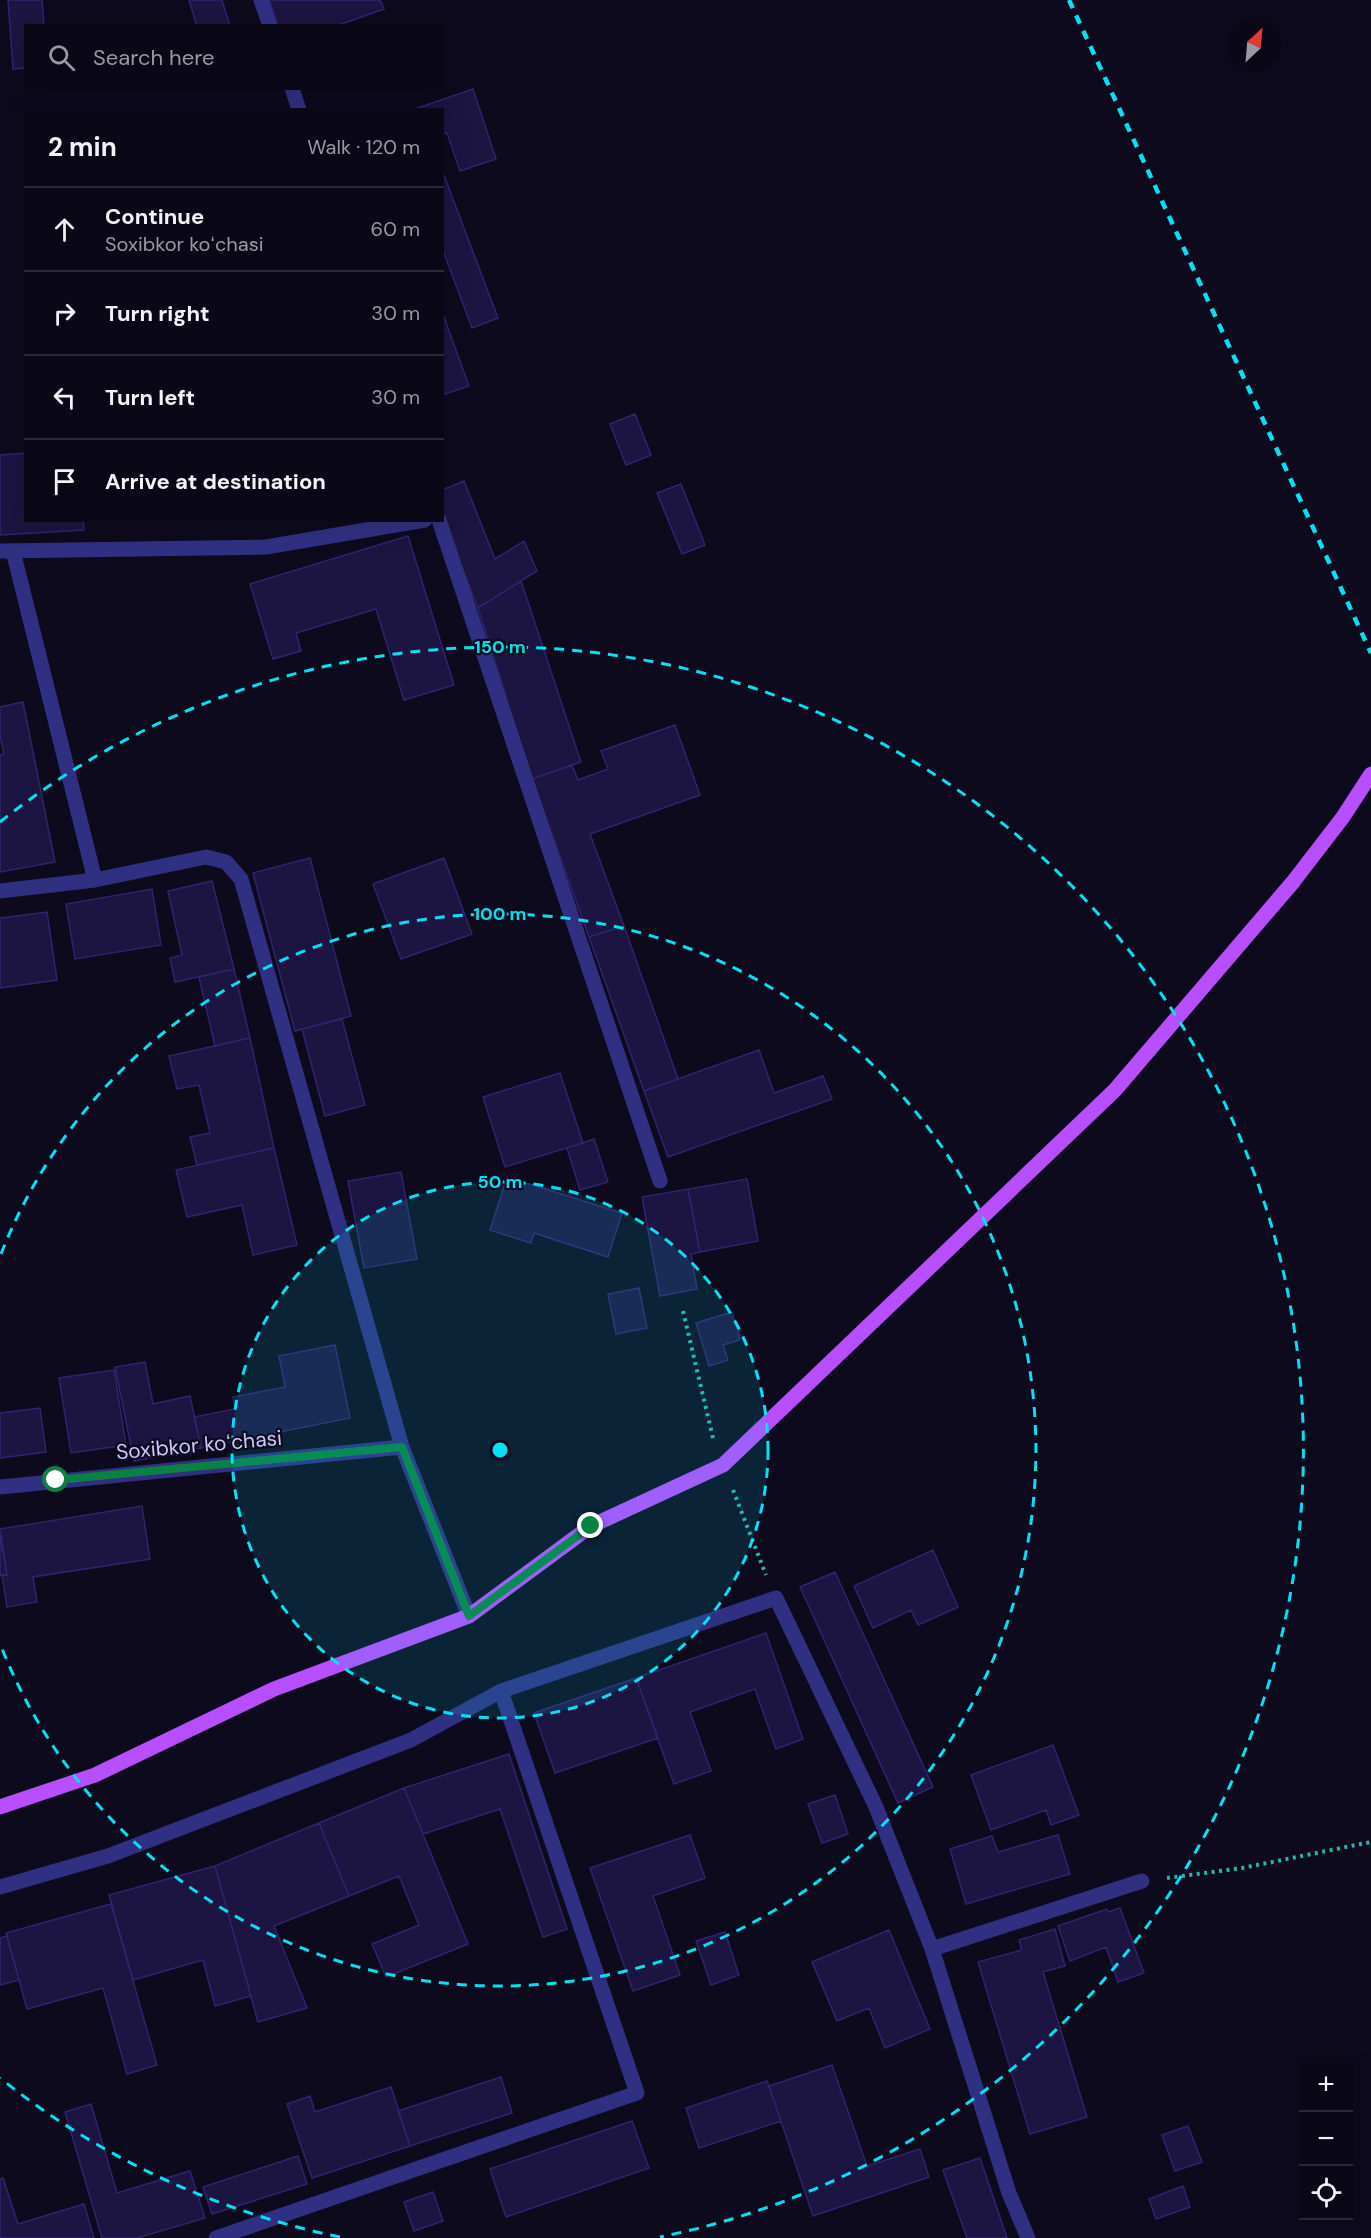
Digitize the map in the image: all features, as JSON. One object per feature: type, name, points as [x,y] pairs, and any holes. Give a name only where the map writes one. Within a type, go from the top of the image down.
[{"type":"main road","points":[[0,1807],[94,1775],[274,1689],[469,1616],[591,1526],[723,1465],[1114,1090],[1174,1018],[1235,952],[1343,817],[1371,774]]},
{"type":"street","points":[[261,0],[269,24]]},
{"type":"street","points":[[293,90],[298,108]]},
{"type":"street","points":[[95,880],[6,551],[266,548],[414,522]]},
{"type":"street","points":[[440,522],[660,1181]]},
{"type":"street","points":[[0,891],[95,880],[206,857],[226,862],[241,879],[402,1447],[469,1616]]},
{"type":"street","name":"Soxibkor koʻchasi","points":[[0,1487],[402,1447]]},
{"type":"street","points":[[0,1887],[108,1856],[411,1740],[501,1691],[776,1598],[876,1807],[932,1950],[1009,2193],[1028,2238]]},
{"type":"street","points":[[216,2238],[637,2093],[501,1691]]},
{"type":"street","points":[[932,1950],[1142,1881]]},
{"type":"path","points":[[683,1311],[711,1432],[776,1598]]},
{"type":"path","points":[[1142,1881],[1242,1868],[1371,1842]]},
{"type":"building","points":[[8,0],[42,0],[44,24],[24,24],[24,68],[13,69]]},
{"type":"building","points":[[189,0],[222,0],[229,24],[196,24]]},
{"type":"building","points":[[269,0],[380,0],[384,9],[342,24],[277,24]]},
{"type":"building","points":[[473,89],[496,159],[460,171],[447,133],[444,134],[444,108],[418,108]]},
{"type":"building","points":[[444,175],[498,318],[472,328],[444,253]]},
{"type":"building","points":[[444,317],[469,386],[444,394]]},
{"type":"building","points":[[635,414],[651,455],[626,465],[610,424]]},
{"type":"building","points":[[24,453],[24,522],[83,522],[84,530],[0,535],[0,455]]},
{"type":"building","points":[[464,481],[495,559],[524,541],[537,571],[478,608],[444,522],[444,489]]},
{"type":"building","points":[[681,484],[705,545],[682,554],[657,493]]},
{"type":"building","points":[[408,536],[454,685],[404,700],[376,609],[296,633],[301,651],[273,659],[250,584]]},
{"type":"building","points":[[521,581],[581,762],[532,779],[478,608]]},
{"type":"building","points":[[23,702],[55,862],[0,872],[0,755],[4,754],[0,736],[0,707]]},
{"type":"building","points":[[675,725],[700,795],[590,834],[624,926],[589,937],[532,779],[572,765],[578,780],[608,769],[601,751]]},
{"type":"building","points":[[310,858],[351,1016],[295,1031],[253,873]]},
{"type":"building","points":[[444,858],[472,934],[401,959],[373,884]]},
{"type":"building","points":[[212,881],[234,969],[175,982],[170,958],[182,955],[168,891]]},
{"type":"building","points":[[152,889],[161,945],[75,959],[66,904]]},
{"type":"building","points":[[47,912],[57,980],[0,988],[0,918]]},
{"type":"building","points":[[624,926],[678,1079],[644,1091],[589,937]]},
{"type":"building","points":[[234,969],[250,1038],[215,1046],[199,977]]},
{"type":"building","points":[[342,1019],[365,1105],[325,1116],[302,1029]]},
{"type":"building","points":[[250,1038],[274,1148],[197,1165],[190,1137],[210,1133],[199,1085],[177,1089],[169,1056]]},
{"type":"building","points":[[759,1050],[774,1093],[823,1076],[832,1099],[668,1157],[644,1091]]},
{"type":"building","points":[[560,1073],[583,1143],[505,1167],[483,1097]]},
{"type":"building","points":[[594,1139],[608,1182],[580,1190],[567,1148]]},
{"type":"building","points":[[274,1148],[297,1245],[253,1255],[242,1205],[187,1217],[176,1170]]},
{"type":"building","points":[[401,1172],[417,1259],[364,1268],[348,1181]]},
{"type":"building","points":[[507,1177],[622,1213],[608,1257],[534,1233],[531,1243],[490,1230]]},
{"type":"building","points":[[747,1179],[758,1241],[700,1252],[688,1189]]},
{"type":"building","points":[[688,1189],[700,1252],[691,1254],[697,1289],[660,1296],[642,1197]]},
{"type":"building","points":[[639,1288],[647,1328],[616,1334],[608,1294]]},
{"type":"building","points":[[732,1312],[740,1340],[723,1345],[728,1360],[709,1366],[696,1323]]},
{"type":"building","points":[[335,1345],[350,1418],[201,1448],[194,1417],[235,1409],[233,1397],[285,1387],[279,1356]]},
{"type":"building","points":[[145,1362],[153,1404],[190,1396],[201,1448],[134,1461],[115,1367]]},
{"type":"building","points":[[114,1370],[126,1445],[71,1453],[59,1378]]},
{"type":"building","points":[[40,1408],[46,1452],[0,1458],[0,1413]]},
{"type":"building","points":[[142,1506],[150,1559],[33,1577],[37,1602],[7,1607],[2,1575],[7,1575],[0,1529]]},
{"type":"building","points":[[0,1535],[7,1575],[0,1576]]},
{"type":"building","points":[[933,1550],[958,1607],[918,1625],[911,1610],[873,1628],[854,1586]]},
{"type":"building","points":[[835,1572],[933,1787],[898,1803],[800,1587]]},
{"type":"building","points":[[766,1633],[803,1739],[776,1749],[755,1689],[690,1712],[711,1771],[674,1784],[636,1678]]},
{"type":"building","points":[[636,1678],[658,1738],[555,1773],[534,1713]]},
{"type":"building","points":[[1053,1745],[1079,1815],[1051,1825],[1046,1810],[991,1830],[971,1775]]},
{"type":"building","points":[[509,1754],[567,1929],[543,1937],[500,1809],[423,1834],[404,1788]]},
{"type":"building","points":[[404,1788],[468,1944],[386,1977],[372,1944],[419,1925],[399,1876],[349,1896],[319,1823]]},
{"type":"building","points":[[835,1795],[848,1834],[822,1843],[808,1804]]},
{"type":"building","points":[[319,1823],[349,1896],[274,1926],[307,2008],[258,2022],[215,1866]]},
{"type":"building","points":[[690,1835],[705,1878],[653,1896],[680,1975],[633,1991],[590,1868]]},
{"type":"building","points":[[1058,1835],[1070,1874],[966,1904],[950,1849],[992,1836],[998,1852]]},
{"type":"building","points":[[215,1866],[251,1996],[215,2006],[203,1960],[133,1980],[109,1895]]},
{"type":"building","points":[[111,1904],[157,2065],[127,2074],[103,1988],[27,2009],[6,1933]]},
{"type":"building","points":[[1120,1908],[1144,1973],[1118,1982],[1106,1947],[1070,1961],[1058,1926],[1107,1909],[1108,1912]]},
{"type":"building","points":[[1055,1929],[1065,1966],[1043,1972],[1087,2117],[1030,2134],[978,1962],[1022,1950],[1019,1940]]},
{"type":"building","points":[[889,1930],[930,2029],[885,2048],[869,2008],[837,2021],[812,1962]]},
{"type":"building","points":[[725,1932],[739,1975],[711,1985],[696,1941]]},
{"type":"building","points":[[7,1936],[19,1980],[0,1985],[0,1938]]},
{"type":"building","points":[[832,2065],[867,2166],[920,2149],[929,2177],[813,2216],[769,2086]]},
{"type":"building","points":[[501,2077],[512,2113],[410,2146],[398,2111]]},
{"type":"building","points":[[767,2081],[781,2121],[699,2148],[686,2108]]},
{"type":"building","points":[[391,2087],[410,2146],[312,2178],[287,2104],[310,2096],[315,2112]]},
{"type":"building","points":[[91,2104],[117,2193],[190,2171],[205,2218],[137,2238],[102,2238],[65,2112]]},
{"type":"building","points":[[632,2121],[649,2168],[506,2217],[490,2169]]},
{"type":"building","points":[[1188,2126],[1202,2162],[1175,2171],[1162,2135]]},
{"type":"building","points":[[298,2156],[307,2184],[212,2214],[203,2187]]},
{"type":"building","points":[[980,2158],[1007,2238],[967,2238],[943,2170]]},
{"type":"building","points":[[3,2178],[18,2224],[84,2204],[94,2238],[0,2238],[0,2179]]},
{"type":"building","points":[[1183,2186],[1190,2207],[1156,2219],[1149,2199]]},
{"type":"building","points":[[433,2192],[443,2221],[414,2231],[404,2202]]},
{"type":"railway","points":[[1069,0],[1371,653]]},
{"type":"route","points":[[56,1480],[402,1447],[469,1616],[591,1526]]}]
